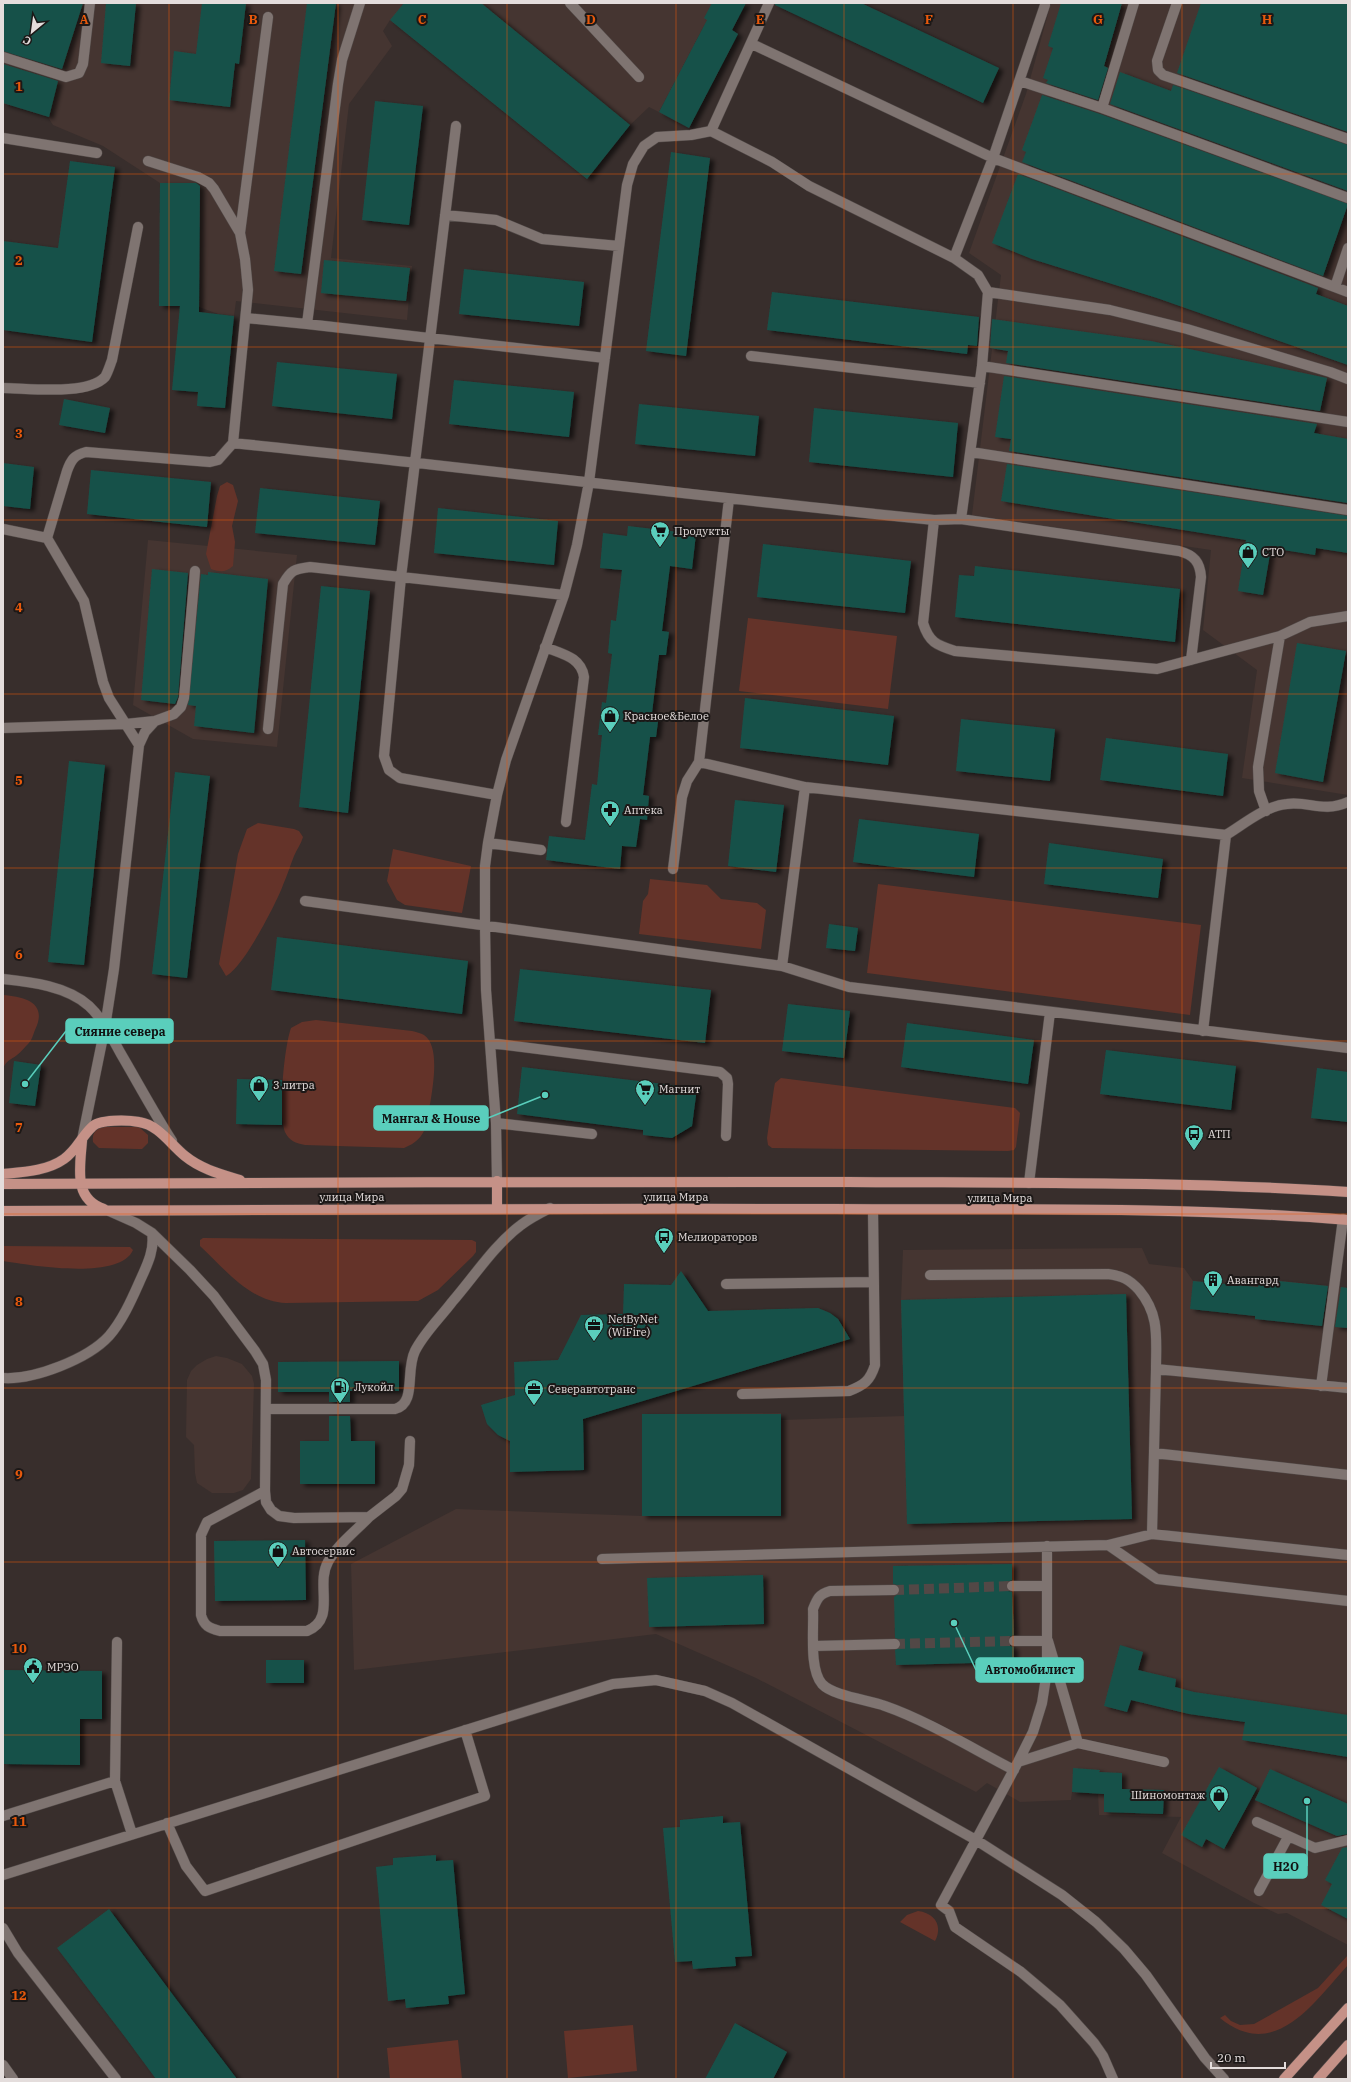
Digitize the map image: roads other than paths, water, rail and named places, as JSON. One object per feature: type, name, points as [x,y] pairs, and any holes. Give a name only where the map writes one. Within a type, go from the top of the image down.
[{"type":"main road","points":[[3,1174],[38,1169],[58,1163],[72,1154],[89,1130],[97,1123],[103,1121],[139,1122],[158,1131],[184,1156],[207,1170],[252,1183]]},
{"type":"main road","points":[[82,1141],[81,1184],[84,1195],[90,1202],[109,1211]]},
{"type":"main road","name":"улица Мира","points":[[3,1184],[497,1181],[1209,1184],[1348,1192]]},
{"type":"main road","points":[[497,1181],[497,1208]]},
{"type":"main road","name":"улица Мира","points":[[3,1211],[551,1208],[1207,1212],[1345,1220]]},
{"type":"main road","points":[[1284,2079],[1348,2008]]},
{"type":"main road","points":[[1318,2079],[1348,2045]]},
{"type":"street","points":[[3,58],[66,77],[73,76],[78,72],[83,64],[90,3]]},
{"type":"street","points":[[307,324],[338,84],[342,60],[360,3]]},
{"type":"street","points":[[570,3],[639,77]]},
{"type":"street","points":[[711,131],[752,44],[769,3]]},
{"type":"street","points":[[1102,108],[1134,3]]},
{"type":"street","points":[[1177,3],[1157,61],[1158,70],[1163,75],[1348,140]]},
{"type":"street","points":[[954,258],[993,158],[1045,5]]},
{"type":"street","points":[[139,745],[109,698],[103,682],[84,601],[47,538],[66,471],[71,461],[77,454],[86,452],[210,462],[218,460],[233,443],[248,290],[245,259],[240,233],[268,17]]},
{"type":"street","points":[[752,44],[993,158],[1348,292]]},
{"type":"street","points":[[1020,81],[1102,108],[1348,198]]},
{"type":"street","points":[[456,126],[401,577],[384,756],[389,770],[400,778],[497,795]]},
{"type":"street","points":[[497,1181],[496,1123],[490,1043],[485,926],[485,866],[488,843],[497,795],[506,760],[564,595],[577,545],[589,482],[626,185],[633,164],[644,146],[657,137],[691,135],[711,131],[772,162],[809,186],[954,258],[978,275],[988,292],[980,383],[961,519]]},
{"type":"street","points":[[3,138],[97,153]]},
{"type":"street","points":[[148,161],[198,177],[209,183],[240,233]]},
{"type":"street","points":[[445,215],[496,220],[542,239],[619,246]]},
{"type":"street","points":[[3,388],[71,389],[90,386],[105,376],[112,360],[138,227]]},
{"type":"street","points":[[1335,288],[1348,248]]},
{"type":"street","points":[[988,292],[1110,310],[1187,329],[1330,372],[1348,379]]},
{"type":"street","points":[[246,318],[605,358]]},
{"type":"street","points":[[751,356],[980,383]]},
{"type":"street","points":[[982,366],[1348,422]]},
{"type":"street","points":[[233,443],[416,462],[729,500],[934,520],[961,519],[1179,551],[1190,554],[1196,559],[1201,568],[1191,660]]},
{"type":"street","points":[[971,452],[1348,510]]},
{"type":"street","points":[[673,870],[682,798],[687,781],[699,762],[729,500]]},
{"type":"street","points":[[934,520],[923,623],[927,635],[939,646],[955,651],[1157,669],[1280,636],[1310,622],[1334,616],[1348,616]]},
{"type":"street","points":[[3,529],[47,538]]},
{"type":"street","points":[[268,729],[283,584],[290,572],[310,567],[564,595]]},
{"type":"street","points":[[3,728],[126,724],[155,721],[174,714],[182,707],[184,698],[195,571]]},
{"type":"street","points":[[1266,811],[1259,791],[1258,767],[1280,636]]},
{"type":"street","points":[[545,647],[575,660],[580,664],[584,678],[566,822]]},
{"type":"street","points":[[82,1141],[105,1027],[114,969],[139,745],[145,732],[155,721]]},
{"type":"street","points":[[699,762],[805,787],[1226,835],[1266,811],[1288,804],[1320,808],[1339,806],[1348,802]]},
{"type":"street","points":[[782,966],[805,787]]},
{"type":"street","points":[[1203,1031],[1226,835]]},
{"type":"street","points":[[488,843],[541,850]]},
{"type":"street","points":[[305,902],[782,966],[848,987],[1348,1048]]},
{"type":"street","points":[[3,979],[40,984],[73,996],[89,1006],[105,1027],[175,1146]]},
{"type":"street","points":[[1029,1183],[1050,1012]]},
{"type":"street","points":[[490,1043],[720,1072],[727,1078],[728,1084],[726,1136]]},
{"type":"street","points":[[496,1123],[592,1134]]},
{"type":"street","points":[[267,1409],[401,1408],[409,1396],[409,1373],[412,1357],[425,1336],[504,1241],[520,1226],[551,1208]]},
{"type":"street","points":[[742,1394],[849,1391],[863,1386],[870,1378],[875,1365],[873,1210]]},
{"type":"street","points":[[109,1211],[152,1233],[214,1296],[255,1351],[264,1370],[266,1380],[267,1409],[264,1491],[266,1502],[271,1510],[279,1516],[294,1518],[369,1517]]},
{"type":"street","points":[[1321,1386],[1345,1220]]},
{"type":"street","points":[[3,1378],[18,1378],[39,1373],[97,1348],[110,1335],[129,1304],[149,1262],[153,1246],[152,1233]]},
{"type":"street","points":[[930,1275],[1108,1274],[1121,1276],[1130,1280],[1147,1300],[1154,1315],[1156,1329],[1152,1534]]},
{"type":"street","points":[[726,1284],[874,1282]]},
{"type":"street","points":[[1156,1369],[1348,1388]]},
{"type":"street","points":[[264,1491],[213,1518],[203,1527],[201,1535],[201,1615],[203,1624],[209,1628],[220,1631],[244,1631],[307,1630],[315,1627],[321,1620],[323,1613],[324,1573],[327,1564],[333,1554],[369,1517],[396,1496],[402,1489],[409,1465],[410,1441]]},
{"type":"street","points":[[1154,1452],[1348,1475]]},
{"type":"street","points":[[602,1559],[1108,1545],[1152,1534],[1348,1555]]},
{"type":"street","points":[[1108,1545],[1157,1579],[1348,1601]]},
{"type":"street","points":[[1047,1546],[1046,1586],[1048,1641],[1047,1671],[1042,1703],[1033,1732],[941,1905],[953,1918],[955,1927],[1021,1972],[1055,2000],[1103,2056],[1113,2079]]},
{"type":"street","points":[[1012,1586],[1046,1586]]},
{"type":"street","points":[[894,1590],[830,1590],[821,1594],[816,1600],[813,1610],[816,1675],[823,1685],[832,1691],[885,1706],[906,1714],[1016,1766],[1078,1743],[1164,1762]]},
{"type":"street","points":[[1014,1641],[1048,1641]]},
{"type":"street","points":[[1048,1641],[1078,1743]]},
{"type":"street","points":[[118,1642],[115,1781],[132,1834]]},
{"type":"street","points":[[814,1646],[895,1644]]},
{"type":"street","points":[[3,1875],[613,1684],[656,1680],[680,1684],[704,1691],[732,1703],[976,1840],[1062,1895],[1096,1922],[1124,1949],[1146,1975],[1205,2058],[1224,2079]]},
{"type":"street","points":[[167,1823],[186,1866],[205,1891],[485,1796],[465,1730]]},
{"type":"street","points":[[3,1816],[115,1781]]},
{"type":"street","points":[[1257,1822],[1315,1848],[1348,1840]]},
{"type":"street","points":[[1259,1891],[1288,1837]]},
{"type":"street","points":[[3,1928],[18,1953],[116,2079]]},
{"type":"street","points":[[3,2065],[13,2079]]},
{"type":"tunnel","points":[[894,1590],[1012,1586]]},
{"type":"tunnel","points":[[895,1644],[1014,1641]]},
{"type":"place","name":"Продукты","points":[[660,548]]},
{"type":"place","name":"СТО","points":[[1248,569]]},
{"type":"place","name":"Красное&Белое","points":[[610,733]]},
{"type":"place","name":"Аптека","points":[[610,827]]},
{"type":"place","name":"Сияние севера","points":[[25,1084]]},
{"type":"place","name":"Мангал & House","points":[[545,1095]]},
{"type":"place","name":"3 литра","points":[[259,1102]]},
{"type":"place","name":"Магнит","points":[[645,1106]]},
{"type":"place","name":"АТП","points":[[1194,1151]]},
{"type":"place","name":"Мелиораторов","points":[[664,1254]]},
{"type":"place","name":"Авангард","points":[[1213,1297]]},
{"type":"place","name":"NetByNet (WiFire)","points":[[594,1342]]},
{"type":"place","name":"Лукойл","points":[[340,1404]]},
{"type":"place","name":"Северавтотранс","points":[[534,1406]]},
{"type":"place","name":"Автосервис","points":[[278,1568]]},
{"type":"place","name":"Автомобилист","points":[[954,1623]]},
{"type":"place","name":"МРЭО","points":[[33,1684]]},
{"type":"place","name":"H2O","points":[[1307,1801]]},
{"type":"place","name":"Шиномонтаж","points":[[1219,1812]]}]
